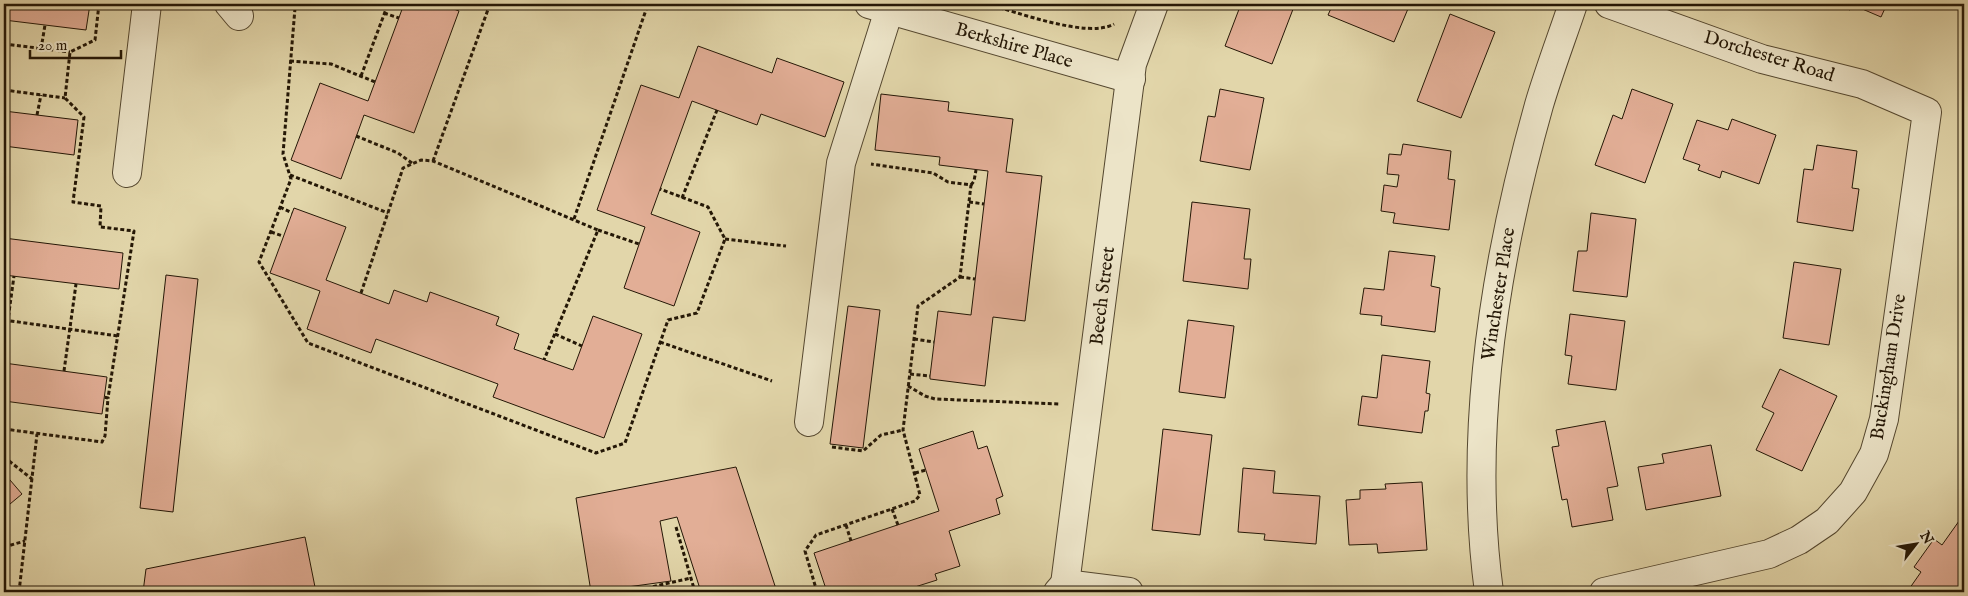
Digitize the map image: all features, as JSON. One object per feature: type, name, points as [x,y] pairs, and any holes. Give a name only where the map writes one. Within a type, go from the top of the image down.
[{"type":"street","points":[[127,173],[147,4]]},
{"type":"street","name":"Beech Street","points":[[1063,589],[1132,64],[1154,4]]},
{"type":"street","name":"Winchester Place","points":[[1489,592],[1484,551],[1482,465],[1487,373],[1498,282],[1516,191],[1535,120],[1573,4]]},
{"type":"street","name":"Dorchester Road","points":[[1609,4],[1762,59],[1862,84],[1927,112]]},
{"type":"street","points":[[809,422],[841,163],[879,7]]},
{"type":"street","name":"Berkshire Place","points":[[879,7],[1131,79]]},
{"type":"street","name":"Buckingham Drive","points":[[1604,592],[1768,554],[1799,540],[1827,521],[1853,492],[1874,454],[1884,419],[1927,112]]},
{"type":"street","points":[[1063,589],[1129,592]]},
{"type":"path","points":[[4,44],[70,52],[95,40],[99,4]]},
{"type":"path","points":[[300,4],[295,8],[283,154],[291,179],[259,262],[308,343],[596,453],[625,443],[668,320],[697,313],[725,238],[708,206],[660,189]]},
{"type":"path","points":[[361,76],[388,4]]},
{"type":"path","points":[[433,161],[490,4]]},
{"type":"path","points":[[574,219],[648,4]]},
{"type":"path","points":[[987,4],[1003,6],[1081,29],[1100,29],[1117,22]]},
{"type":"path","points":[[384,14],[399,18]]},
{"type":"path","points":[[41,48],[45,25]]},
{"type":"path","points":[[65,98],[70,52]]},
{"type":"path","points":[[290,62],[331,64],[375,82]]},
{"type":"path","points":[[4,90],[65,98],[84,117],[73,202],[101,206],[100,227],[134,231],[118,336],[106,398],[105,436],[102,442],[4,429]]},
{"type":"path","points":[[37,115],[40,95]]},
{"type":"path","points":[[682,198],[717,110]]},
{"type":"path","points":[[356,136],[398,152],[412,163]]},
{"type":"path","points":[[361,293],[403,168],[421,160],[433,161],[598,230],[639,244]]},
{"type":"path","points":[[868,164],[932,173],[948,182],[971,185]]},
{"type":"path","points":[[960,277],[971,185],[974,181],[976,170]]},
{"type":"path","points":[[290,175],[388,213]]},
{"type":"path","points":[[969,202],[984,204]]},
{"type":"path","points":[[280,207],[292,213]]},
{"type":"path","points":[[544,360],[598,230]]},
{"type":"path","points":[[270,232],[283,236]]},
{"type":"path","points":[[725,238],[786,246]]},
{"type":"path","points":[[4,349],[6,320],[14,276]]},
{"type":"path","points":[[817,592],[805,551],[816,535],[915,501],[920,495],[902,430],[918,306],[960,277],[975,279]]},
{"type":"path","points":[[64,371],[76,284]]},
{"type":"path","points":[[6,320],[118,336]]},
{"type":"path","points":[[555,334],[582,346]]},
{"type":"path","points":[[914,339],[934,342]]},
{"type":"path","points":[[660,342],[772,381]]},
{"type":"path","points":[[910,374],[930,376]]},
{"type":"path","points":[[908,386],[935,399],[1060,404]]},
{"type":"path","points":[[832,447],[863,450],[881,435],[902,430]]},
{"type":"path","points":[[19,592],[37,434]]},
{"type":"path","points":[[4,457],[32,479]]},
{"type":"path","points":[[915,473],[926,470]]},
{"type":"path","points":[[892,509],[898,525]]},
{"type":"path","points":[[846,525],[851,541]]},
{"type":"path","points":[[676,527],[695,592]]},
{"type":"path","points":[[4,546],[25,541]]},
{"type":"path","points":[[634,591],[691,578]]},
{"type":"building","points":[[4,4],[90,4],[86,30],[4,20]]},
{"type":"building","points":[[404,4],[441,4],[459,11],[414,133],[364,115],[341,179],[291,160],[320,83],[368,101]]},
{"type":"building","points":[[1241,4],[1295,4],[1272,64],[1225,46]]},
{"type":"building","points":[[1333,4],[1410,4],[1394,42],[1328,15]]},
{"type":"building","points":[[1835,4],[1887,4],[1881,17],[1853,5],[1850,10]]},
{"type":"building","points":[[1450,14],[1495,32],[1461,118],[1417,101]]},
{"type":"building","points":[[698,46],[772,73],[777,58],[844,82],[825,137],[761,114],[757,125],[692,101],[651,214],[700,232],[674,306],[624,288],[645,227],[597,210],[641,85],[679,98]]},
{"type":"building","points":[[1220,89],[1264,98],[1250,170],[1200,161],[1208,116],[1215,117]]},
{"type":"building","points":[[1632,89],[1673,104],[1645,183],[1595,165],[1613,115],[1622,119]]},
{"type":"building","points":[[881,94],[949,102],[948,111],[1013,119],[1006,172],[1042,176],[1025,321],[993,317],[985,386],[930,379],[930,376],[938,311],[971,315],[988,171],[939,165],[940,157],[875,150]]},
{"type":"building","points":[[4,111],[78,120],[74,155],[4,146]]},
{"type":"building","points":[[1732,119],[1776,135],[1759,184],[1722,171],[1720,178],[1698,170],[1700,165],[1683,159],[1697,120],[1728,130]]},
{"type":"building","points":[[1403,144],[1451,151],[1448,179],[1455,180],[1449,230],[1393,223],[1395,213],[1381,211],[1384,185],[1397,187],[1399,175],[1387,174],[1389,154],[1401,155]]},
{"type":"building","points":[[1817,145],[1857,151],[1852,188],[1859,189],[1853,231],[1797,222],[1804,169],[1813,170]]},
{"type":"building","points":[[1192,202],[1250,209],[1244,259],[1251,259],[1248,289],[1183,281]]},
{"type":"building","points":[[294,208],[346,227],[326,280],[389,304],[394,290],[427,302],[430,292],[499,317],[496,325],[519,334],[514,349],[573,370],[593,316],[642,334],[604,438],[493,397],[498,384],[376,339],[371,353],[307,329],[320,291],[270,273]]},
{"type":"building","points":[[1591,213],[1636,219],[1627,297],[1573,291],[1578,251],[1587,251]]},
{"type":"building","points":[[4,238],[123,253],[119,289],[4,275]]},
{"type":"building","points":[[1389,251],[1435,256],[1431,286],[1440,288],[1435,332],[1381,325],[1382,316],[1360,314],[1364,288],[1384,290]]},
{"type":"building","points":[[1794,262],[1841,269],[1829,345],[1783,338]]},
{"type":"building","points":[[166,275],[198,279],[173,512],[140,508]]},
{"type":"building","points":[[848,306],[880,310],[863,448],[830,444]]},
{"type":"building","points":[[1570,314],[1625,321],[1616,390],[1568,384],[1572,356],[1565,355]]},
{"type":"building","points":[[1188,320],[1234,326],[1225,398],[1179,392]]},
{"type":"building","points":[[1382,355],[1430,361],[1426,393],[1430,394],[1422,433],[1358,425],[1362,396],[1377,398]]},
{"type":"building","points":[[4,363],[107,377],[102,414],[4,401]]},
{"type":"building","points":[[1780,369],[1837,396],[1802,471],[1756,450],[1774,413],[1762,407]]},
{"type":"building","points":[[1964,401],[1964,444],[1959,443]]},
{"type":"building","points":[[1605,421],[1618,486],[1607,488],[1613,520],[1572,527],[1567,499],[1562,500],[1552,447],[1559,446],[1556,430]]},
{"type":"building","points":[[1163,429],[1212,435],[1200,535],[1152,530]]},
{"type":"building","points":[[973,431],[978,449],[987,446],[1003,496],[996,499],[1000,514],[949,531],[960,566],[935,574],[937,580],[899,592],[827,592],[814,553],[939,511],[919,449]]},
{"type":"building","points":[[1711,445],[1721,496],[1646,510],[1638,467],[1664,463],[1662,454]]},
{"type":"building","points":[[736,467],[777,592],[701,592],[677,517],[660,521],[671,581],[591,592],[576,498]]},
{"type":"building","points":[[1243,468],[1275,471],[1273,493],[1320,496],[1316,544],[1264,540],[1265,534],[1238,532]]},
{"type":"building","points":[[4,473],[22,494],[4,509]]},
{"type":"building","points":[[1422,482],[1427,550],[1378,553],[1377,544],[1349,545],[1346,500],[1360,499],[1360,490],[1386,489],[1385,484]]},
{"type":"building","points":[[1964,514],[1964,592],[1907,592],[1921,572],[1914,567],[1934,539],[1942,545]]},
{"type":"building","points":[[305,537],[316,592],[143,592],[146,569]]},
{"type":"building","points":[[4,569],[9,570],[6,592],[4,592]]}]
